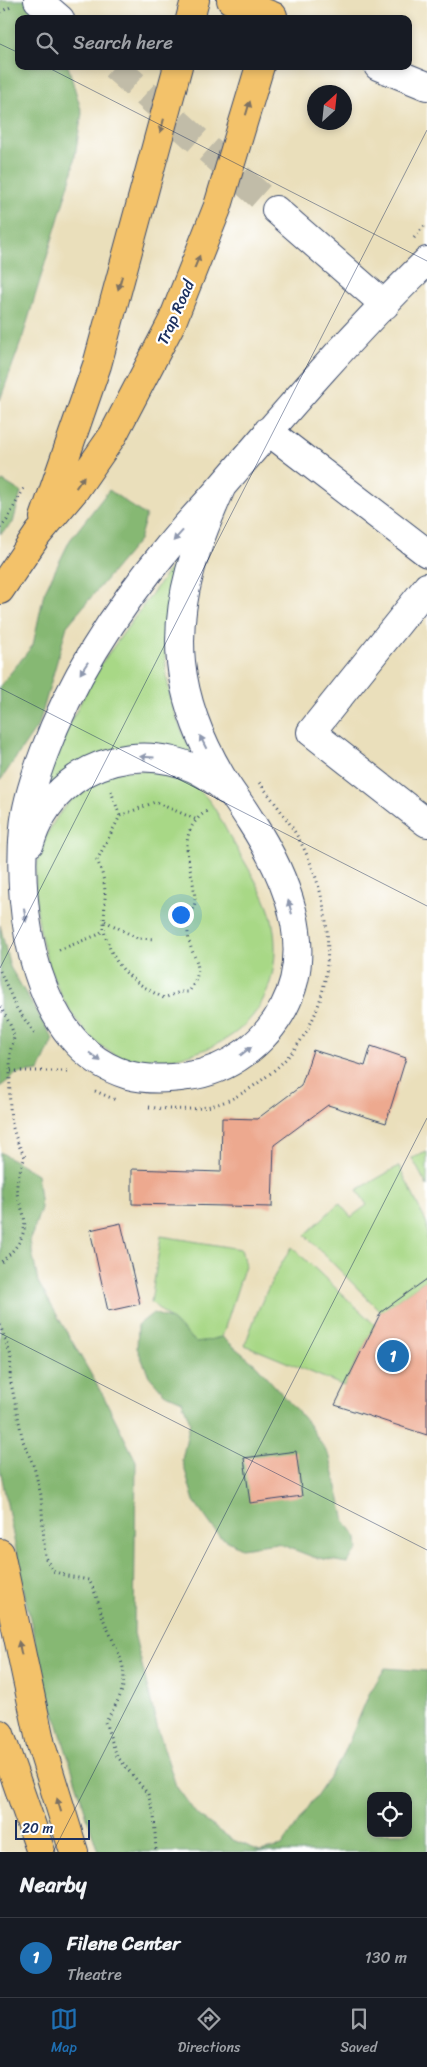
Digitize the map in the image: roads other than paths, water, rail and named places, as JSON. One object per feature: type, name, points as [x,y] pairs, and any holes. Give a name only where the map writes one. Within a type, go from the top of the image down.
[{"type":"main road","points":[[191,15],[195,0]]},
{"type":"main road","points":[[231,0],[276,13]]},
{"type":"main road","name":"Trap Road","points":[[38,534],[97,365],[177,70]]},
{"type":"main road","name":"Trap Road","points":[[0,590],[38,534],[75,490],[113,435],[172,322],[218,206],[259,70]]},
{"type":"main road","points":[[0,1553],[41,1745],[74,1852]]},
{"type":"main road","points":[[0,1734],[41,1852]]},
{"type":"lane","points":[[38,0],[55,15]]},
{"type":"lane","points":[[388,70],[427,86]]},
{"type":"lane","points":[[276,210],[384,305]]},
{"type":"lane","points":[[222,486],[188,572],[181,621],[181,662],[188,700],[200,734],[220,775],[266,847],[286,890],[296,929],[298,957],[293,985],[283,1009],[264,1036],[244,1054],[219,1068],[193,1076],[161,1078],[129,1075],[94,1056],[73,1038],[58,1016],[43,988],[33,959],[24,906],[23,866],[24,826],[35,778],[56,722],[78,676],[147,575],[169,546],[268,431],[354,336],[427,261]]},
{"type":"lane","points":[[268,431],[427,553]]},
{"type":"lane","points":[[427,587],[311,732],[427,823]]},
{"type":"lane","points":[[23,866],[34,830],[53,801],[77,778],[96,766],[119,759],[143,756],[170,759],[194,768],[216,780],[236,799]]},
{"type":"tunnel","points":[[118,70],[276,210]]},
{"type":"place","name":"Filene Center","points":[[393,1356]]}]
